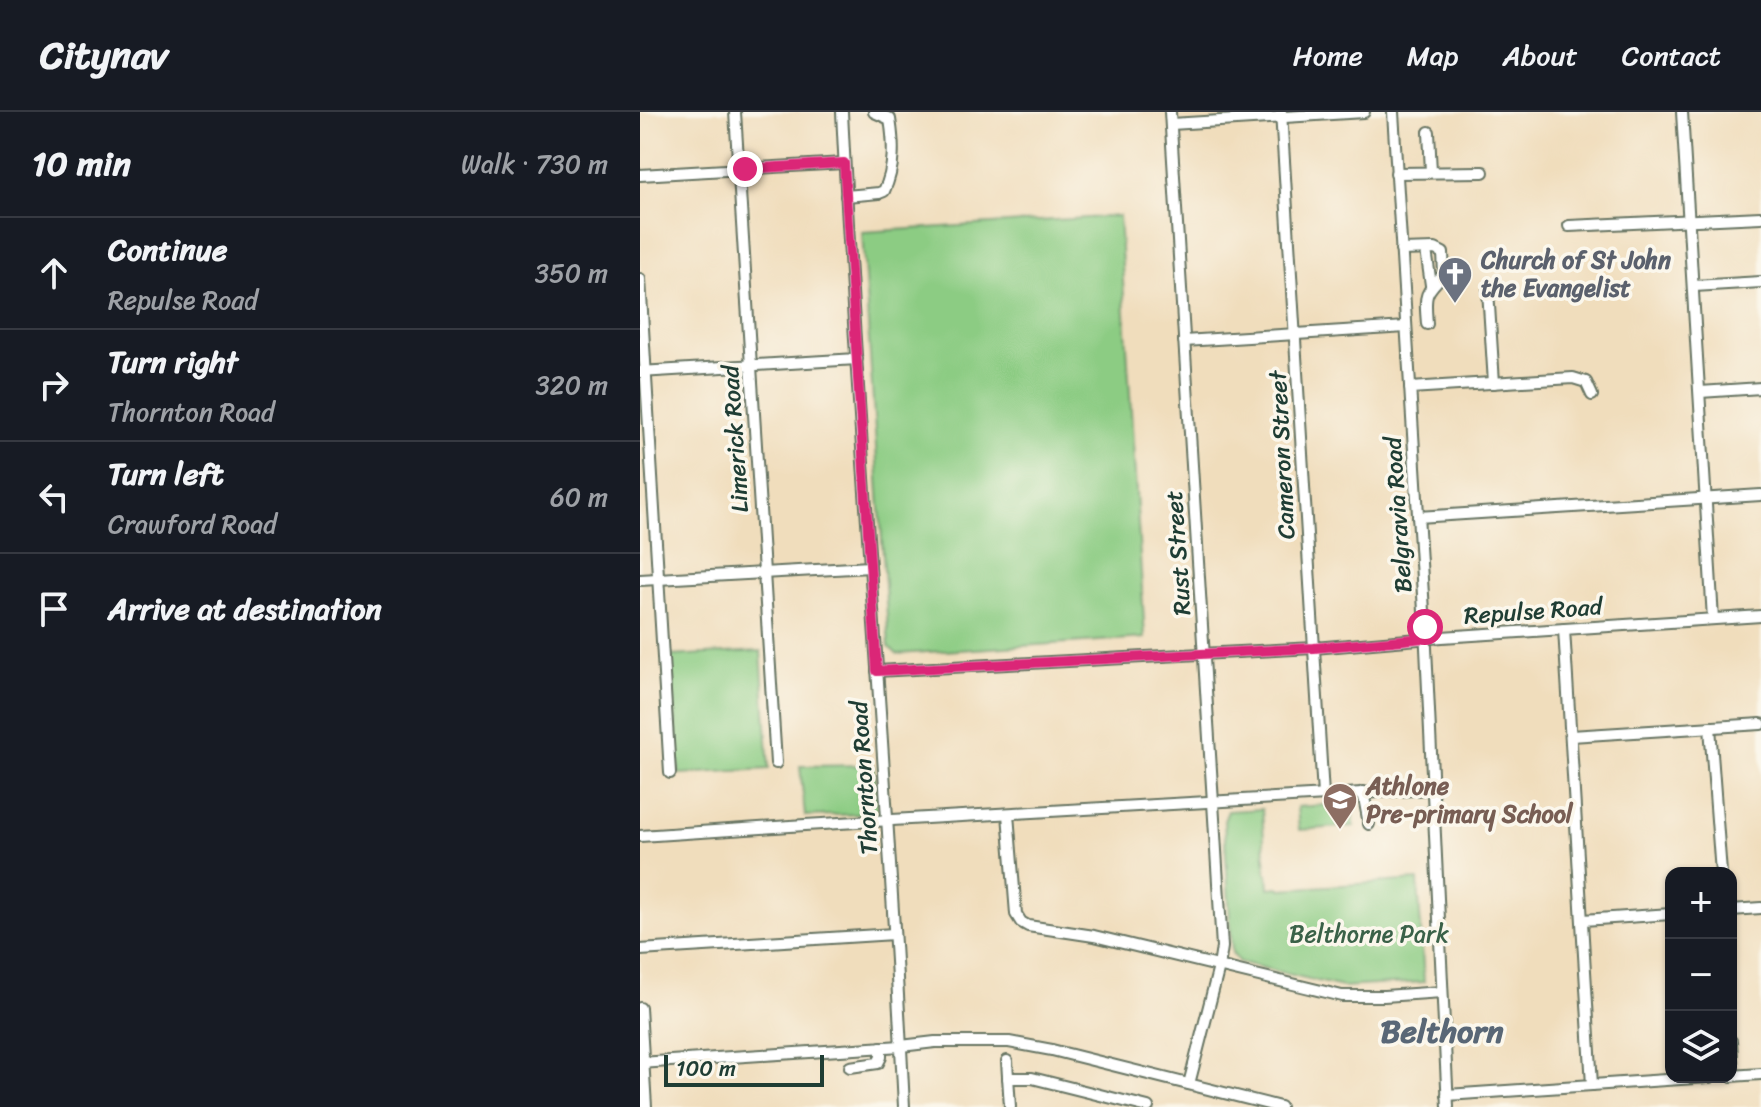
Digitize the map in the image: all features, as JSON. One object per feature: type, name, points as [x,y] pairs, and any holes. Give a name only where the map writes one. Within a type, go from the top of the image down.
[{"type":"street","name":"Limerick Road","points":[[735,112],[776,763]]},
{"type":"street","name":"Thornton Road","points":[[842,112],[904,1107]]},
{"type":"street","points":[[846,196],[879,193],[888,183],[893,141],[890,119],[874,112]]},
{"type":"street","name":"Rust Street","points":[[1170,112],[1222,933],[1219,967],[1189,1084]]},
{"type":"street","points":[[1171,124],[1364,112]]},
{"type":"street","name":"Belgravia Road","points":[[1393,112],[1425,638],[1448,1107]]},
{"type":"street","points":[[1682,112],[1713,619]]},
{"type":"street","name":"Cameron Street","points":[[1282,115],[1323,795]]},
{"type":"street","points":[[1429,132],[1431,172]]},
{"type":"street","points":[[640,175],[844,163]]},
{"type":"street","points":[[1396,173],[1483,172]]},
{"type":"street","points":[[1569,226],[1761,217]]},
{"type":"street","points":[[1401,250],[1438,249],[1443,256],[1444,274],[1431,285],[1425,300],[1427,324]]},
{"type":"street","points":[[1426,250],[1431,285]]},
{"type":"street","points":[[640,279],[642,372],[659,579],[670,773]]},
{"type":"street","points":[[1694,286],[1761,282]]},
{"type":"street","points":[[1488,290],[1494,383]]},
{"type":"street","points":[[1184,341],[1406,327]]},
{"type":"street","points":[[642,372],[857,359]]},
{"type":"street","points":[[1410,388],[1573,378],[1586,382],[1592,395]]},
{"type":"street","points":[[1700,392],[1761,388]]},
{"type":"street","points":[[1418,517],[1761,495]]},
{"type":"street","points":[[640,580],[870,567]]},
{"type":"street","name":"Repulse Road","points":[[877,671],[1314,648],[1761,616]]},
{"type":"street","points":[[1564,629],[1592,1085]]},
{"type":"street","points":[[1571,736],[1761,724]]},
{"type":"street","points":[[1710,727],[1721,867]]},
{"type":"street","points":[[640,836],[1432,789]]},
{"type":"street","points":[[1363,792],[1369,824]]},
{"type":"street","points":[[1008,814],[1014,904],[1021,922],[1028,926],[1094,936],[1342,996],[1442,992]]},
{"type":"street","points":[[1737,910],[1761,908]]},
{"type":"street","points":[[1583,920],[1665,914]]},
{"type":"street","points":[[640,950],[894,934]]},
{"type":"street","points":[[640,1008],[646,1107]]},
{"type":"street","points":[[642,1062],[935,1042],[1009,1042],[1280,1107]]},
{"type":"street","points":[[850,1067],[878,1063],[881,1047]]},
{"type":"street","points":[[1007,1061],[1010,1107]]},
{"type":"street","points":[[1737,1076],[1761,1074]]},
{"type":"street","points":[[1008,1078],[1032,1078],[1148,1107]]},
{"type":"street","points":[[1447,1095],[1665,1080]]},
{"type":"green space","points":[[1119,216],[1145,638],[897,654],[889,647],[862,232]]},
{"type":"green space","points":[[761,651],[769,769],[679,774],[671,656]]},
{"type":"green space","points":[[874,765],[877,809],[868,814],[805,816],[800,766]]},
{"type":"green space","points":[[1352,803],[1354,826],[1299,830],[1297,807]]},
{"type":"green space","name":"Belthorne Park","points":[[1262,809],[1269,888],[1418,880],[1424,982],[1342,987],[1239,962],[1232,953],[1224,821],[1228,811]]},
{"type":"place","name":"Church of St John the Evangelist","points":[[1455,305]]},
{"type":"place","name":"Athlone Pre-primary School","points":[[1340,831]]},
{"type":"district","name":"Belthorn","points":[[1442,1031]]},
{"type":"route","points":[[745,169],[844,163],[877,671],[1314,648],[1425,638],[1425,627]]}]
